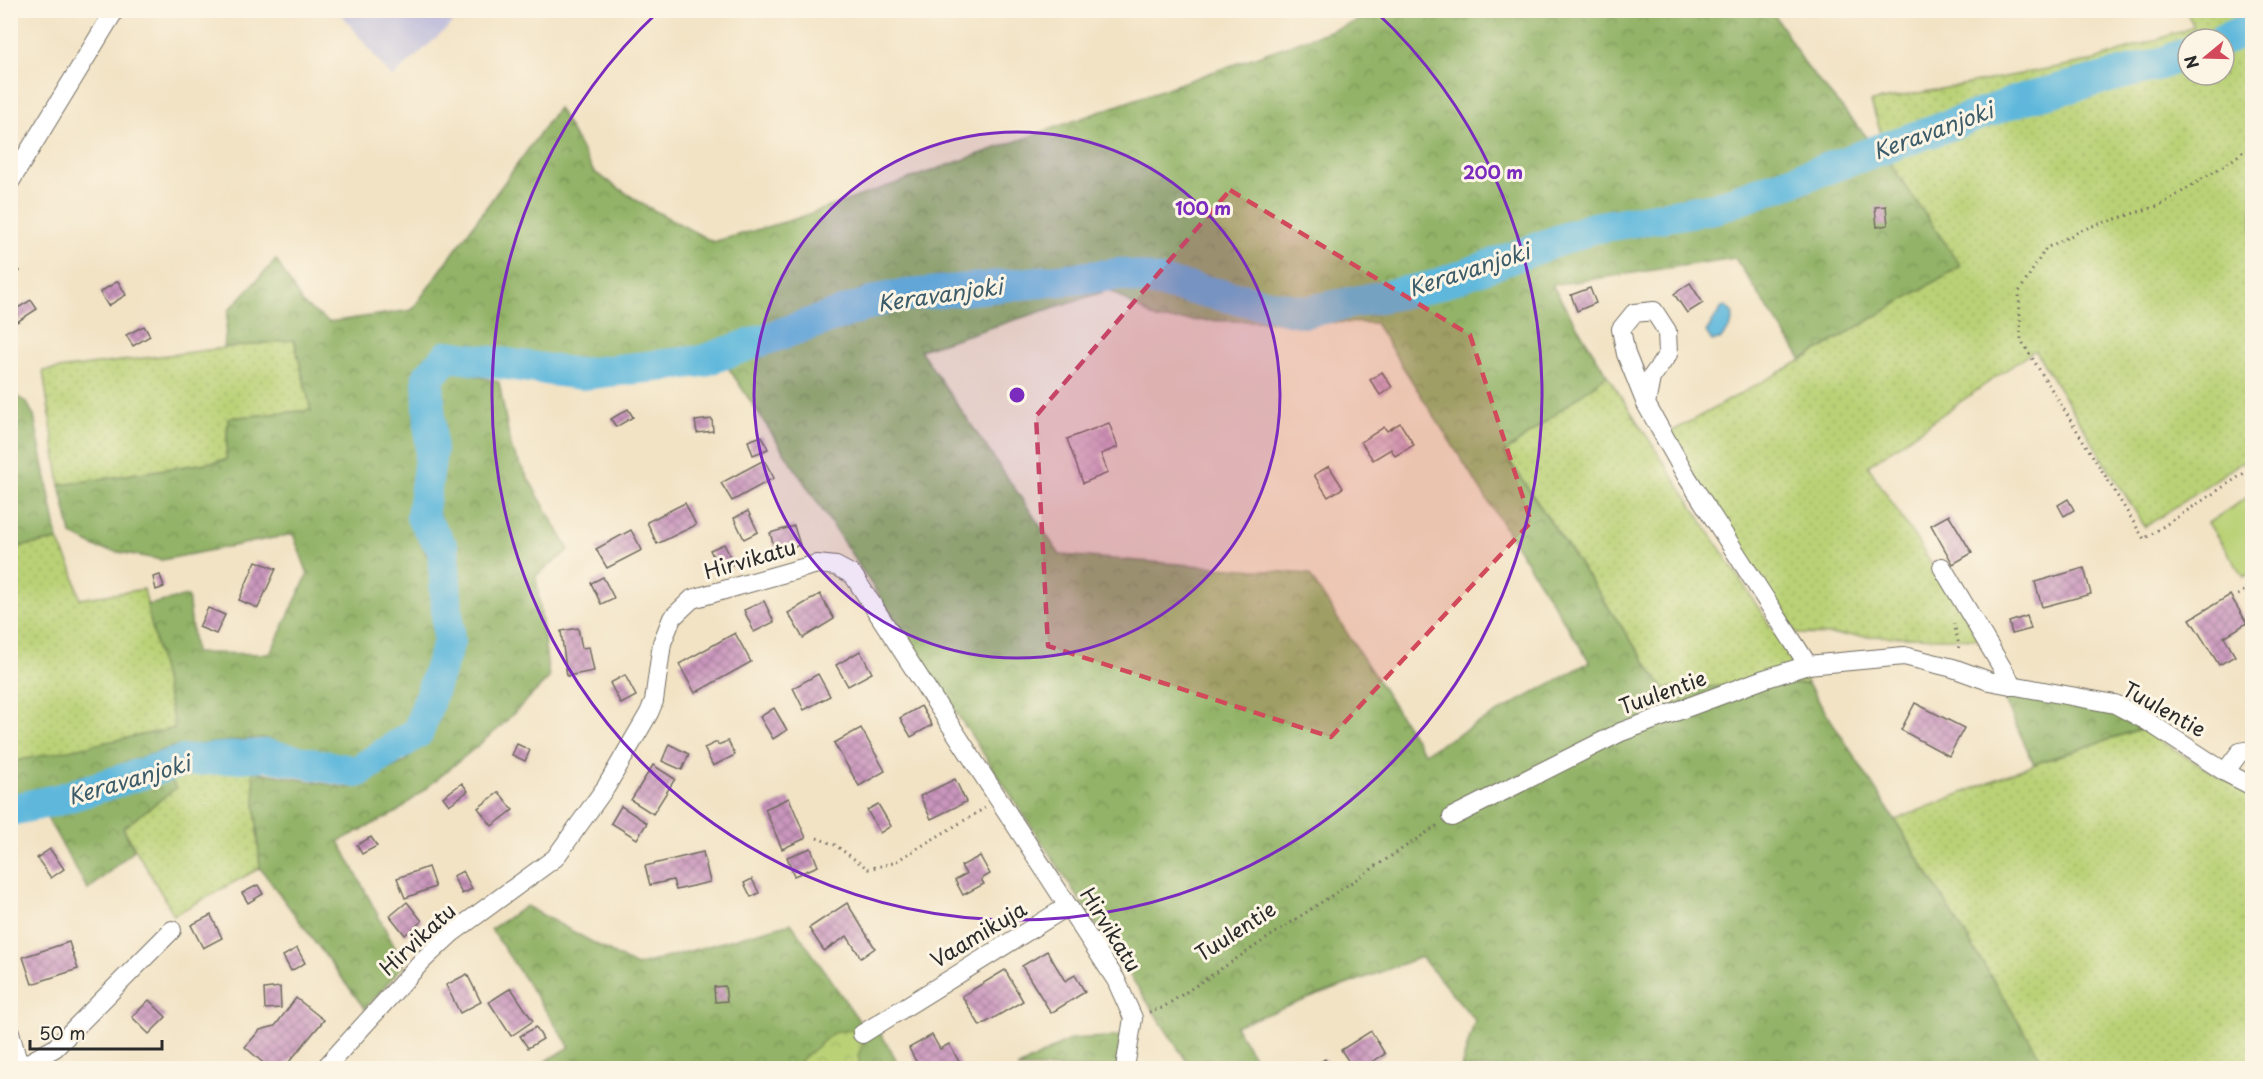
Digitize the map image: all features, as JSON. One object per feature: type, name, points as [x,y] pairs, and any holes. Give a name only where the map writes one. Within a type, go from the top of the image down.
[{"type":"street","points":[[10,182],[115,10]]},
{"type":"street","points":[[1646,404],[1687,477],[1808,665]]},
{"type":"street","name":"Hirvikatu","points":[[325,1068],[422,961],[452,933],[555,858],[606,787],[650,712],[654,701],[662,643],[672,618],[692,599],[817,564],[836,566],[853,575],[1116,980],[1133,1018]]},
{"type":"street","points":[[1942,567],[2013,686]]},
{"type":"street","name":"Tuulentie","points":[[1452,817],[1621,732],[1808,665],[1904,656],[1953,668],[1989,681],[2115,704],[2147,721],[2225,772],[2253,786]]},
{"type":"street","points":[[2225,772],[2240,752],[2253,750]]},
{"type":"street","name":"Vaamikuja","points":[[862,1034],[1068,906]]},
{"type":"street","points":[[10,1032],[22,1066],[56,1048],[172,930]]},
{"type":"street","points":[[1125,1068],[1133,1018]]},
{"type":"path","points":[[2253,144],[2234,159],[2161,205],[2089,227],[2046,248],[2019,292],[2021,340],[2144,539],[2253,468]]},
{"type":"path","points":[[2238,596],[2253,585]]},
{"type":"path","points":[[1953,616],[1959,646],[1953,668]]},
{"type":"path","points":[[817,838],[835,845],[868,869],[893,863],[999,800]]},
{"type":"path","name":"Tuulentie","points":[[1133,1018],[1162,1008],[1452,817]]},
{"type":"highlighted area","points":[[1230,190],[1470,335],[1531,522],[1331,737],[1048,646],[1036,416]]},
{"type":"shaded area","points":[[339,11],[466,11],[392,78]]},
{"type":"green space","points":[[1386,11],[1772,11],[1807,67],[1891,165],[1961,266],[1802,360],[1735,258],[1552,285],[1607,375],[1504,453],[1663,688],[1808,684],[1895,820],[2047,1068],[1461,1068],[1475,1020],[1421,957],[1235,1026],[1261,1068],[1191,1068],[714,346],[584,360],[445,345],[416,376],[414,417],[418,465],[410,522],[430,561],[434,641],[408,722],[356,759],[262,738],[173,747],[56,786],[11,796],[10,762],[175,728],[147,605],[188,596],[195,653],[270,654],[308,574],[293,534],[162,560],[97,548],[71,534],[60,485],[226,460],[228,418],[311,410],[294,340],[224,348],[228,311],[276,260],[303,304],[329,322],[412,310],[558,108],[594,172],[644,205],[713,242],[795,219]],"holes":[[[1109,290],[1158,320],[1375,323],[1590,662],[1424,753],[1309,574],[1060,555],[920,350]]]},
{"type":"green space","points":[[2186,11],[2252,11],[2252,455],[2145,527],[2035,350],[1868,466],[1981,639],[1797,634],[1667,434],[1802,360],[1960,266],[1891,165],[1871,102],[2095,60],[2176,33],[2176,87],[2236,87],[2236,27],[2194,27]]},
{"type":"green space","points":[[294,339],[311,410],[228,418],[226,460],[60,485],[43,371]]},
{"type":"green space","points":[[452,369],[499,382],[511,448],[569,550],[536,576],[549,678],[498,729],[397,812],[339,841],[404,965],[365,1009],[260,868],[253,771],[348,788],[405,762],[432,732],[464,640],[457,547],[437,510],[443,453],[441,385]]},
{"type":"green space","points":[[1607,375],[1808,684],[1663,688],[1504,453]]},
{"type":"green space","points":[[11,392],[27,403],[34,416],[58,540],[11,548]]},
{"type":"green space","points":[[2252,494],[2252,572],[2244,577],[2208,523]]},
{"type":"green space","points":[[58,540],[72,569],[80,599],[144,589],[175,728],[11,764],[11,548]]},
{"type":"green space","points":[[2000,690],[2113,712],[2140,729],[2034,764]]},
{"type":"green space","points":[[2140,729],[2252,796],[2252,1068],[2047,1068],[1895,820],[2034,764]]},
{"type":"green space","points":[[186,767],[253,771],[260,868],[174,915],[123,828],[175,788],[167,772]]},
{"type":"green space","points":[[167,772],[176,788],[123,828],[134,850],[88,890],[47,818]]},
{"type":"green space","points":[[526,906],[636,966],[791,923],[862,1025],[880,1032],[901,1068],[534,1068],[570,1047],[491,929]]},
{"type":"green space","points":[[858,1028],[866,1038],[858,1055],[860,1068],[802,1068],[799,1062],[833,1033]]},
{"type":"green space","points":[[1122,1036],[1116,1068],[1017,1068],[1071,1039]]},
{"type":"water","points":[[1726,306],[1733,314],[1731,326],[1720,340],[1712,341],[1706,332],[1722,307]]},
{"type":"building","points":[[1886,206],[1888,225],[1877,227],[1875,207]]},
{"type":"building","points":[[10,260],[20,271],[10,278]]},
{"type":"building","points":[[118,281],[126,295],[108,306],[100,292]]},
{"type":"building","points":[[1690,283],[1703,303],[1687,313],[1674,294]]},
{"type":"building","points":[[1590,288],[1596,303],[1577,311],[1571,295]]},
{"type":"building","points":[[31,300],[37,309],[17,322],[11,312]]},
{"type":"building","points":[[144,326],[150,336],[133,346],[126,335]]},
{"type":"building","points":[[1382,372],[1392,387],[1380,395],[1370,380]]},
{"type":"building","points":[[628,409],[633,417],[616,427],[611,419]]},
{"type":"building","points":[[712,419],[713,431],[697,433],[695,421]]},
{"type":"building","points":[[1109,423],[1118,447],[1101,454],[1108,473],[1083,483],[1067,439]]},
{"type":"building","points":[[1400,423],[1414,445],[1395,456],[1391,449],[1373,460],[1361,442],[1384,427],[1387,431]]},
{"type":"building","points":[[762,436],[768,449],[753,455],[748,441]]},
{"type":"building","points":[[764,460],[774,478],[732,501],[721,483]]},
{"type":"building","points":[[1329,466],[1343,488],[1328,497],[1314,475]]},
{"type":"building","points":[[2068,499],[2074,510],[2064,516],[2058,505]]},
{"type":"building","points":[[685,503],[696,525],[657,544],[647,522]]},
{"type":"building","points":[[748,511],[758,532],[744,539],[734,518]]},
{"type":"building","points":[[1949,515],[1972,553],[1953,564],[1931,525]]},
{"type":"building","points":[[794,526],[800,545],[776,553],[770,533]]},
{"type":"building","points":[[631,530],[642,550],[607,568],[596,549]]},
{"type":"building","points":[[724,544],[734,564],[720,571],[710,550]]},
{"type":"building","points":[[256,561],[276,569],[258,608],[239,600]]},
{"type":"building","points":[[2084,568],[2091,594],[2042,607],[2035,582]]},
{"type":"building","points":[[160,575],[164,587],[156,590],[153,577]]},
{"type":"building","points":[[603,577],[614,598],[601,604],[591,583]]},
{"type":"building","points":[[820,594],[834,619],[803,638],[788,613]]},
{"type":"building","points":[[2230,595],[2247,623],[2224,637],[2235,656],[2219,665],[2190,619]]},
{"type":"building","points":[[764,601],[774,622],[754,632],[744,610]]},
{"type":"building","points":[[208,608],[225,615],[216,634],[199,627]]},
{"type":"building","points":[[2027,616],[2031,629],[2012,634],[2009,622]]},
{"type":"building","points":[[578,628],[582,648],[589,647],[594,671],[567,676],[561,631]]},
{"type":"building","points":[[735,633],[751,662],[695,693],[679,664]]},
{"type":"building","points":[[860,651],[872,673],[848,686],[836,665]]},
{"type":"building","points":[[818,674],[830,696],[804,710],[793,688]]},
{"type":"building","points":[[625,675],[636,696],[621,704],[610,683]]},
{"type":"building","points":[[1915,703],[1964,728],[1949,756],[1901,730]]},
{"type":"building","points":[[921,706],[932,725],[911,737],[900,718]]},
{"type":"building","points":[[774,708],[787,730],[773,739],[760,717]]},
{"type":"building","points":[[861,728],[885,771],[859,786],[834,743]]},
{"type":"building","points":[[728,741],[735,755],[713,766],[704,748],[717,742],[718,745]]},
{"type":"building","points":[[517,744],[530,750],[525,761],[512,755]]},
{"type":"building","points":[[669,744],[689,754],[682,770],[662,761]]},
{"type":"building","points":[[653,765],[675,779],[653,814],[631,800]]},
{"type":"building","points":[[955,779],[966,802],[931,819],[920,796]]},
{"type":"building","points":[[462,783],[468,791],[449,805],[443,797]]},
{"type":"building","points":[[499,792],[513,810],[492,826],[478,808]]},
{"type":"building","points":[[789,798],[806,838],[782,849],[765,809]]},
{"type":"building","points":[[878,804],[891,826],[880,833],[867,810]]},
{"type":"building","points":[[621,806],[647,823],[637,839],[611,823]]},
{"type":"building","points":[[371,837],[377,846],[362,854],[357,845]]},
{"type":"building","points":[[811,848],[818,866],[794,876],[787,857]]},
{"type":"building","points":[[50,849],[64,869],[51,878],[37,858]]},
{"type":"building","points":[[703,852],[710,882],[676,890],[673,880],[650,885],[645,866]]},
{"type":"building","points":[[980,856],[990,874],[981,879],[984,884],[963,895],[955,880],[966,874],[961,866]]},
{"type":"building","points":[[428,867],[435,887],[405,898],[397,878]]},
{"type":"building","points":[[463,871],[472,889],[462,894],[453,876]]},
{"type":"building","points":[[752,879],[759,893],[751,897],[744,883]]},
{"type":"building","points":[[258,885],[263,894],[248,903],[242,893]]},
{"type":"building","points":[[407,902],[422,921],[405,935],[390,916]]},
{"type":"building","points":[[847,903],[875,948],[861,958],[847,936],[824,951],[809,928]]},
{"type":"building","points":[[211,915],[222,938],[203,948],[191,925]]},
{"type":"building","points":[[69,942],[78,969],[32,984],[23,957]]},
{"type":"building","points":[[297,948],[305,963],[291,971],[283,956]]},
{"type":"building","points":[[1047,951],[1065,981],[1075,975],[1085,992],[1051,1013],[1022,966]]},
{"type":"building","points":[[1005,970],[1023,1001],[980,1026],[962,996]]},
{"type":"building","points":[[467,974],[481,1002],[460,1013],[446,985]]},
{"type":"building","points":[[725,986],[727,1001],[715,1002],[714,987]]},
{"type":"building","points":[[280,987],[281,1008],[265,1009],[264,989]]},
{"type":"building","points":[[511,988],[533,1021],[511,1036],[489,1002]]},
{"type":"building","points":[[296,998],[324,1020],[284,1068],[269,1068],[245,1047],[260,1030],[275,1026]]},
{"type":"building","points":[[149,1000],[166,1017],[149,1034],[132,1017]]},
{"type":"building","points":[[536,1027],[543,1039],[528,1048],[520,1036]]},
{"type":"building","points":[[1371,1031],[1385,1054],[1362,1068],[1353,1068],[1341,1050]]},
{"type":"building","points":[[932,1035],[940,1049],[949,1044],[961,1065],[955,1068],[928,1068],[926,1064],[919,1067],[909,1048]]},
{"type":"building","points":[[1325,1059],[1331,1068],[1309,1068]]},
{"type":"waterway","name":"Keravanjoki","points":[[2236,34],[2252,28]]},
{"type":"waterway","name":"Keravanjoki","points":[[10,810],[57,800],[183,761],[266,755],[357,772],[418,732],[449,642],[443,549],[422,517],[431,452],[428,377],[448,356],[581,374],[702,361],[889,297],[1120,274],[1304,312],[1431,287],[1593,228],[1715,208],[2026,98],[2157,65],[2176,58]]}]
